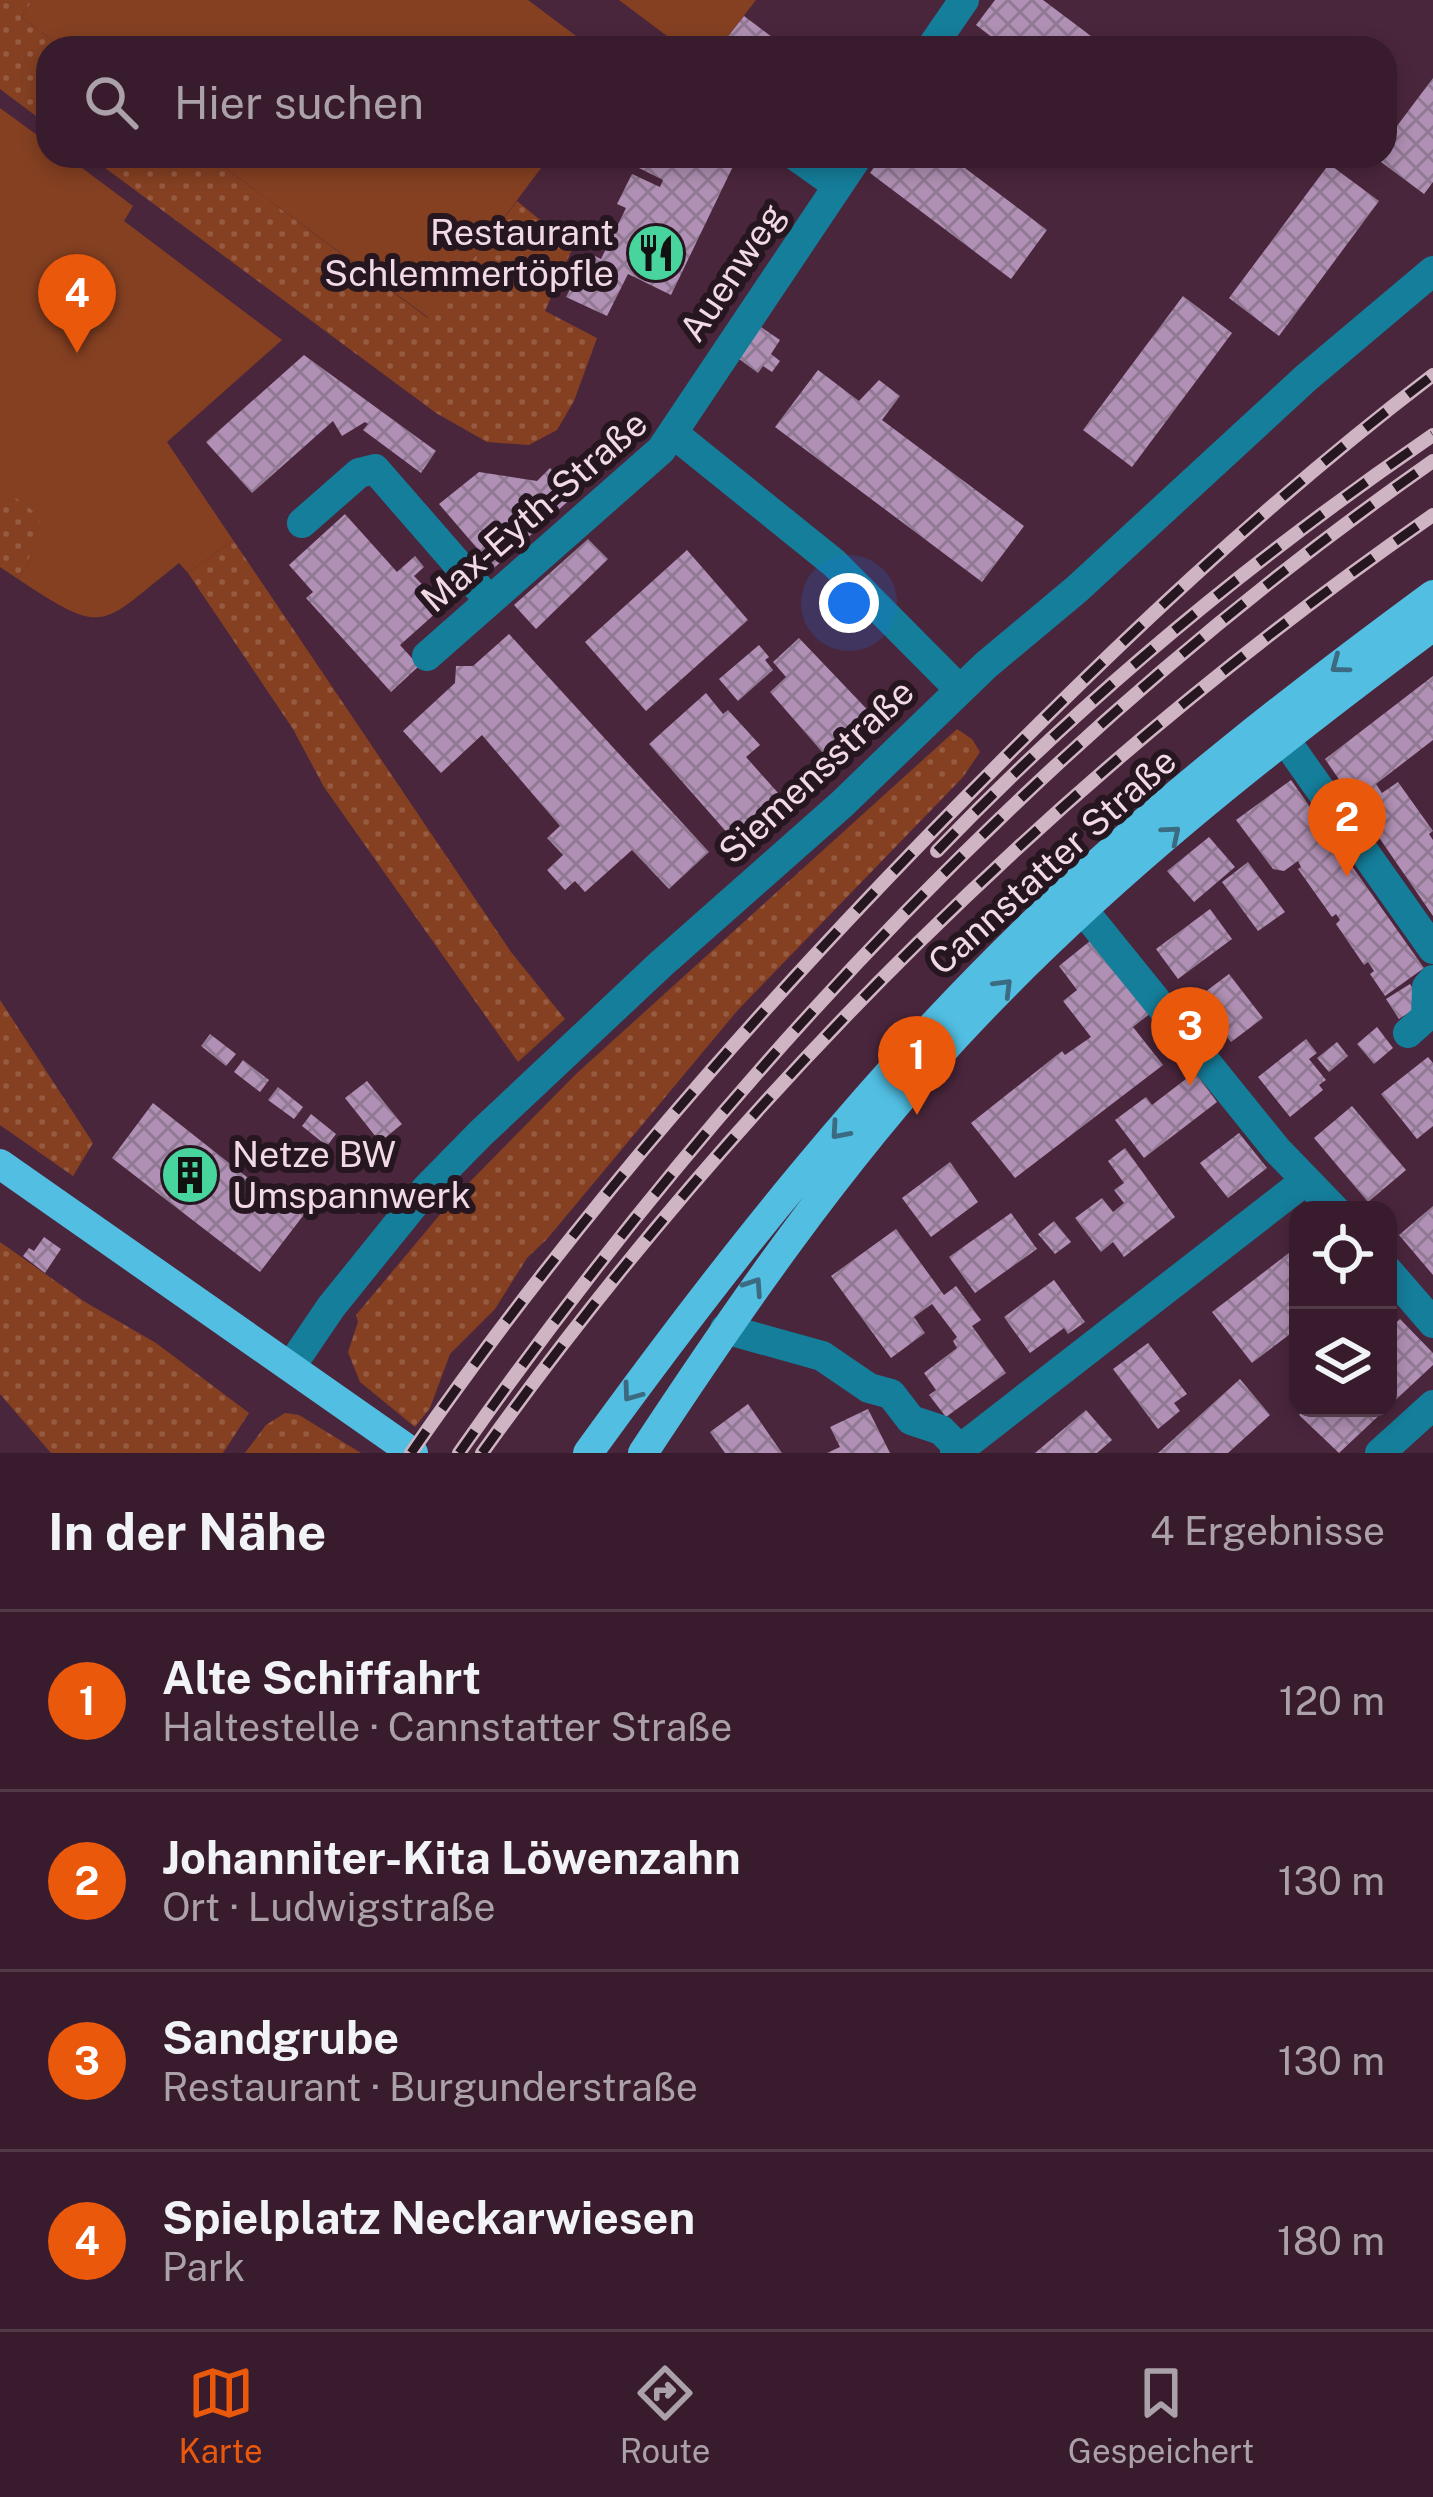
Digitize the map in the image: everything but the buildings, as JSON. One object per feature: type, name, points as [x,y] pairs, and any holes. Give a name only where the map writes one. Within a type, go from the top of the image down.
[{"type":"main road","name":"Cannstatter Straße","points":[[643,1453],[781,1248],[855,1152],[977,1014],[1278,730],[1433,595]]},
{"type":"main road","name":"Cannstatter Straße","points":[[588,1453],[752,1233],[945,1012],[1055,902],[1278,730],[1433,626]]},
{"type":"main road","points":[[0,1164],[413,1453]]},
{"type":"street","points":[[940,36],[964,0]]},
{"type":"street","points":[[813,168],[838,186]]},
{"type":"street","name":"Auenweg","points":[[674,434],[850,168]]},
{"type":"street","name":"Siemensstraße","points":[[291,1366],[345,1290],[460,1153],[960,690],[1321,365],[1433,271]]},
{"type":"street","name":"Max-Eyth-Straße","points":[[428,656],[656,456],[674,434],[834,563],[960,690]]},
{"type":"street","points":[[302,524],[359,473],[375,469],[489,600]]},
{"type":"street","points":[[1278,730],[1433,949]]},
{"type":"street","points":[[1083,910],[1326,1201]]},
{"type":"street","points":[[1408,1033],[1426,1018],[1427,987],[1433,980]]},
{"type":"street","points":[[725,1329],[832,1361],[866,1387],[892,1394],[911,1420],[940,1430],[957,1451],[1305,1181]]},
{"type":"street","points":[[1397,1281],[1433,1323]]},
{"type":"street","points":[[1380,1453],[1433,1405]]},
{"type":"shaded area","points":[[0,0],[33,0],[21,17],[47,36],[36,36],[36,116],[0,89]]},
{"type":"shaded area","points":[[33,0],[528,0],[576,36],[47,36],[21,17]]},
{"type":"shaded area","points":[[619,0],[756,0],[728,36],[667,36]]},
{"type":"shaded area","points":[[0,108],[36,134],[36,168],[82,168],[133,206],[124,221],[282,340],[167,442],[233,540],[188,573],[179,563],[116,611],[87,616],[18,579],[41,517],[0,486]]},
{"type":"shaded area","points":[[105,168],[225,168],[428,318],[517,201],[573,247],[545,311],[597,338],[574,401],[557,430],[529,445],[487,442],[436,413]]},
{"type":"shaded area","points":[[225,168],[541,168],[429,318]]},
{"type":"shaded area","points":[[0,486],[42,516],[18,579],[0,567]]},
{"type":"shaded area","points":[[233,540],[511,952],[565,1019],[518,1062],[324,787],[293,729],[188,573]]},
{"type":"shaded area","points":[[957,729],[980,752],[963,777],[737,1011],[527,1258],[495,1309],[450,1354],[430,1408],[415,1427],[360,1382],[348,1352],[356,1315],[453,1199],[576,1074]]},
{"type":"shaded area","points":[[0,1000],[93,1143],[73,1176],[0,1125]]},
{"type":"shaded area","points":[[0,1242],[85,1302],[156,1343],[249,1413],[223,1453],[51,1453],[0,1394]]},
{"type":"shaded area","points":[[285,1413],[299,1415],[361,1453],[245,1453],[266,1425]]},
{"type":"railway","points":[[411,1453],[606,1195],[746,1031],[893,872],[1079,684],[1193,577],[1433,375]]},
{"type":"railway","points":[[937,851],[1052,738],[1174,630],[1302,529],[1433,435]]},
{"type":"railway","points":[[459,1453],[670,1176],[903,915],[1028,792],[1158,675],[1293,564],[1433,461]]},
{"type":"railway","points":[[482,1453],[688,1189],[917,943],[1166,718],[1298,613],[1433,515]]},
{"type":"place","name":"Restaurant Schlemmertöpfle","points":[[656,253]]},
{"type":"place","name":"Spielplatz Neckarwiesen","points":[[77,353]]},
{"type":"place","name":"Johanniter-Kita Löwenzahn","points":[[1347,877]]},
{"type":"place","name":"Sandgrube","points":[[1190,1086]]},
{"type":"place","name":"Alte Schiffahrt","points":[[917,1115]]},
{"type":"place","name":"Netze BW Umspannwerk","points":[[190,1175]]}]
